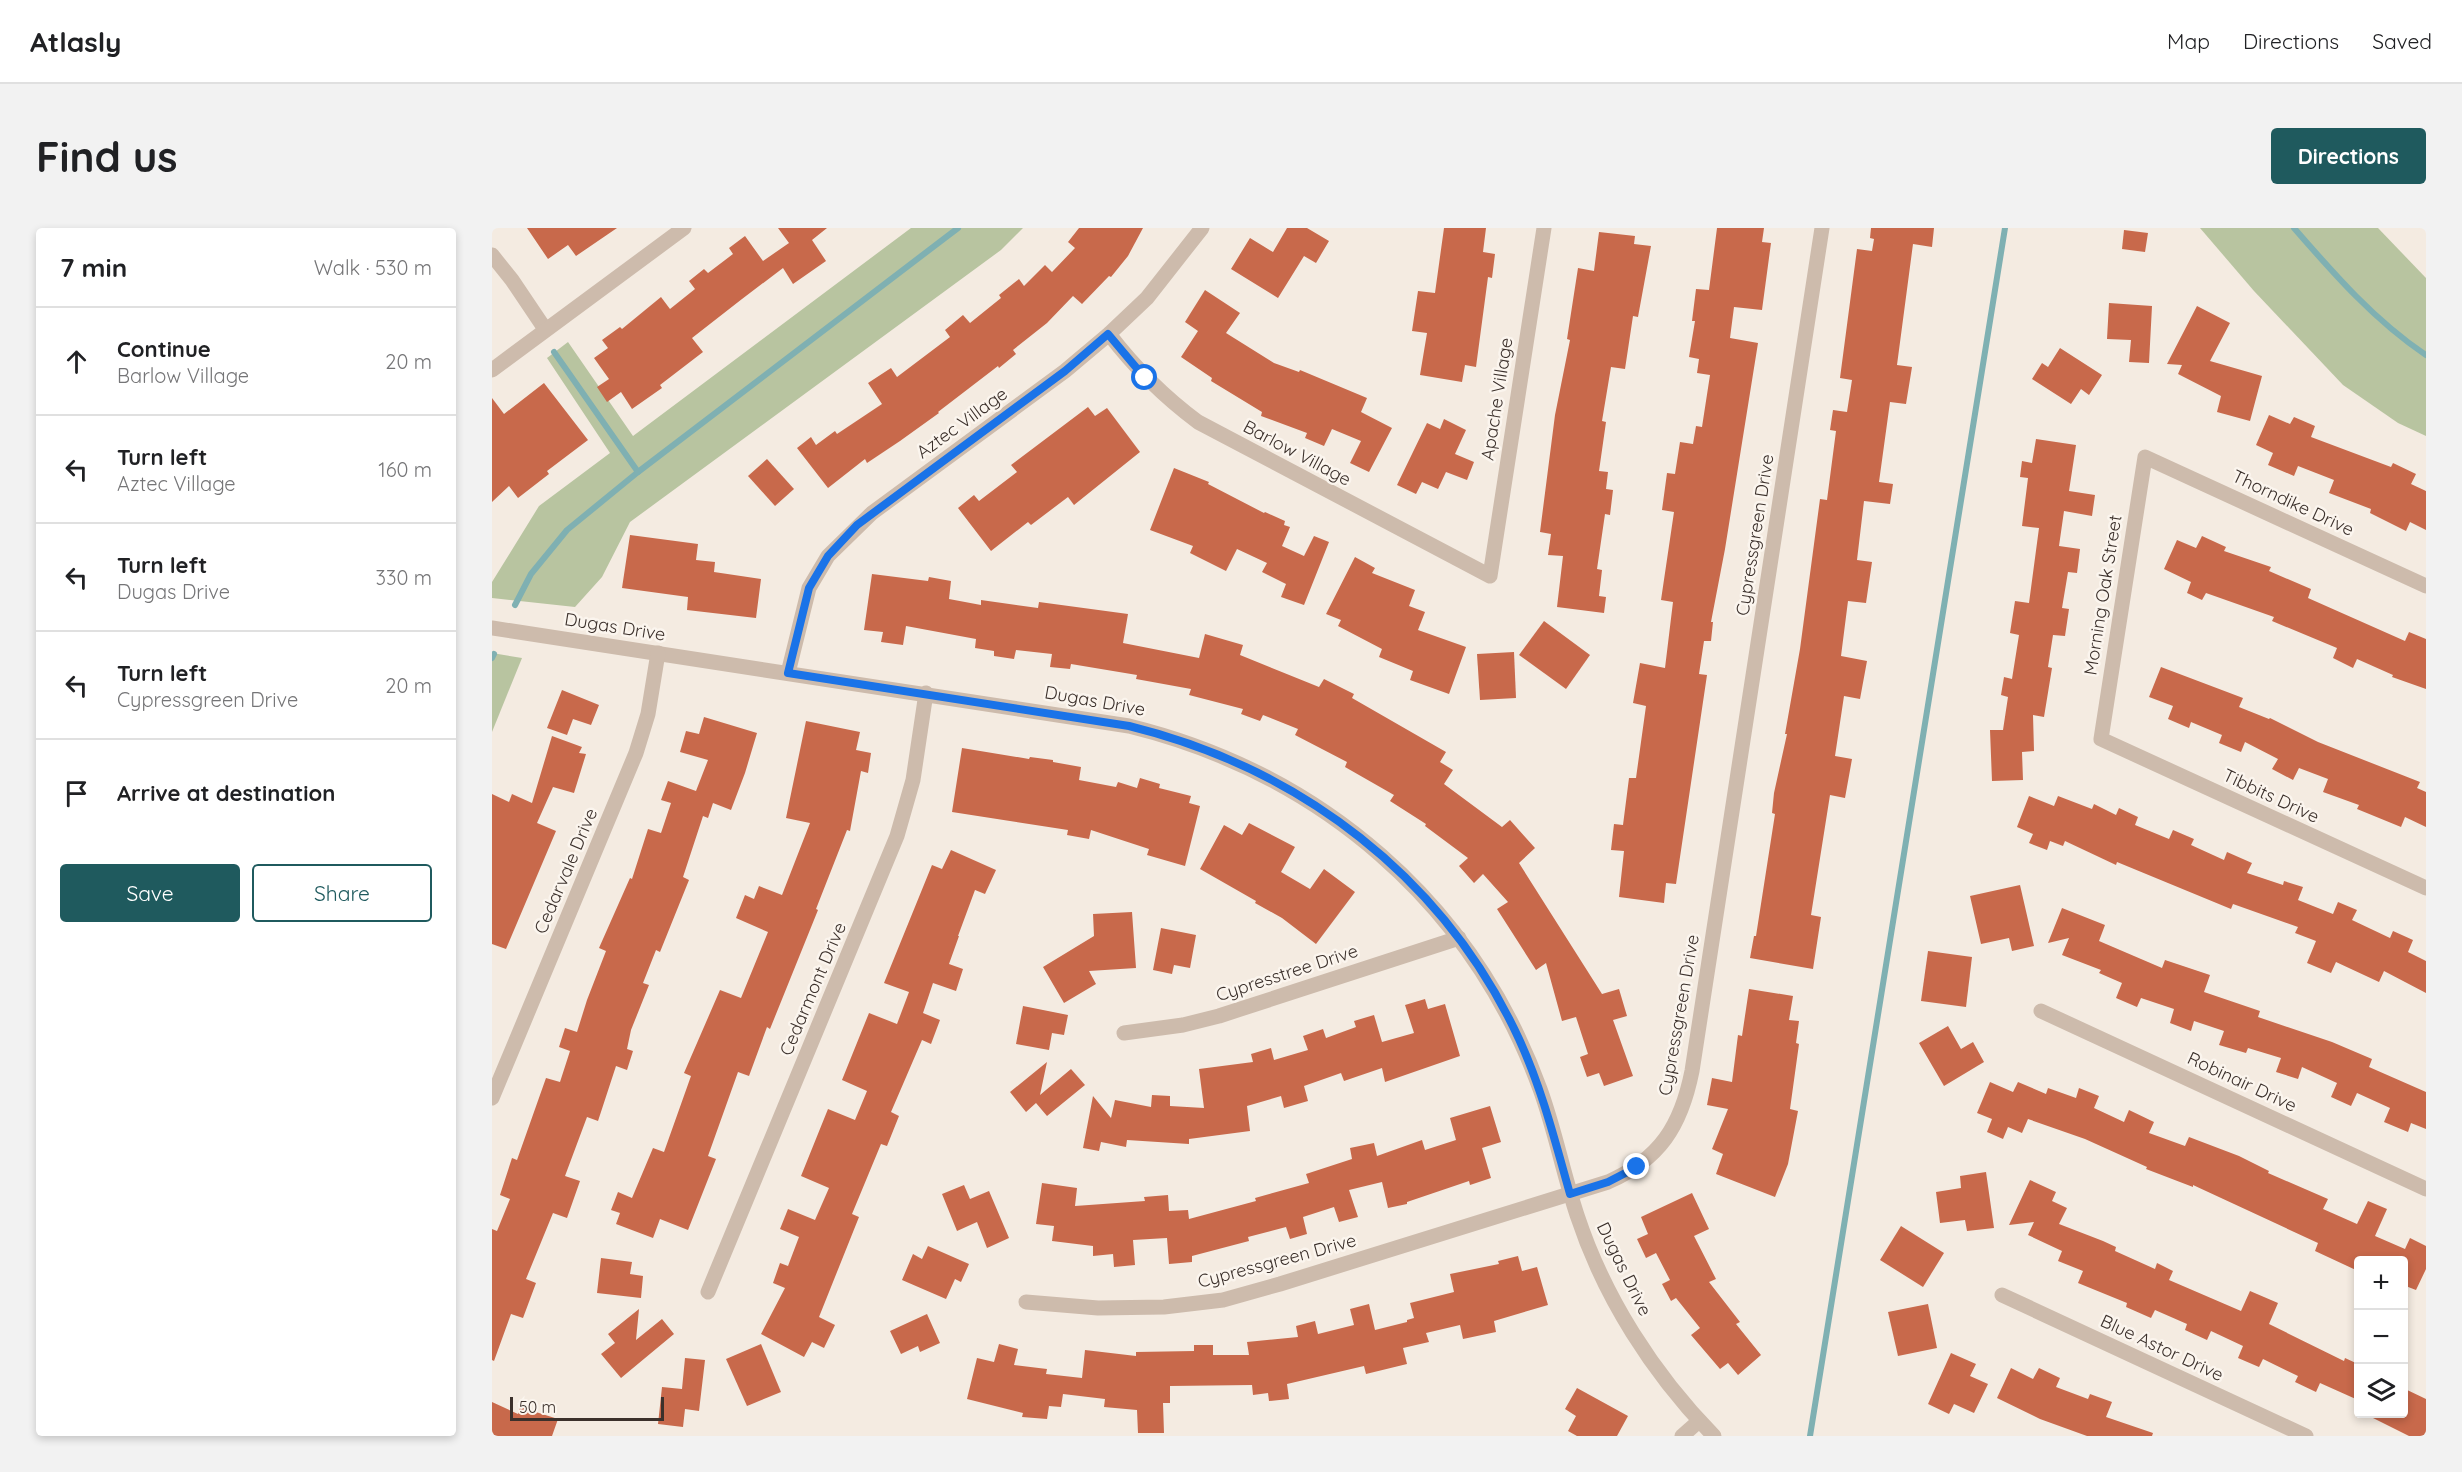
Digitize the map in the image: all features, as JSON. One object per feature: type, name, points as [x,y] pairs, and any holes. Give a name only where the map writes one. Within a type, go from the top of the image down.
[{"type":"street","points":[[492,370],[684,228]]},
{"type":"street","name":"Aztec Village","points":[[788,673],[809,588],[828,556],[857,525],[1065,371],[1108,334],[1147,298],[1202,228]]},
{"type":"street","name":"Apache Village","points":[[1490,576],[1544,228]]},
{"type":"street","name":"Cypressgreen Drive","points":[[1026,1302],[1098,1308],[1164,1307],[1223,1300],[1570,1194],[1624,1175],[1649,1158],[1669,1134],[1685,1102],[1692,1071],[1822,228]]},
{"type":"street","points":[[492,255],[545,329]]},
{"type":"street","name":"Barlow Village","points":[[1108,334],[1145,378],[1198,422],[1490,576]]},
{"type":"street","name":"Thorndike Drive","points":[[2145,457],[2426,585]]},
{"type":"street","name":"Morning Oak Street","points":[[2101,739],[2145,457]]},
{"type":"street","name":"Dugas Drive","points":[[492,628],[1129,726],[1184,741],[1242,764],[1299,795],[1358,836],[1403,875],[1459,938],[1493,990],[1519,1038],[1547,1109],[1570,1194],[1595,1263],[1619,1308],[1659,1371],[1714,1436]]},
{"type":"street","name":"Cedarvale Drive","points":[[492,1098],[636,753],[648,714],[658,653]]},
{"type":"street","name":"Cedarmont Drive","points":[[708,1292],[897,836],[913,780],[926,693]]},
{"type":"street","name":"Tibbits Drive","points":[[2101,739],[2426,888]]},
{"type":"street","name":"Cypresstree Drive","points":[[1124,1033],[1183,1025],[1219,1016],[1459,938]]},
{"type":"street","name":"Robinair Drive","points":[[2041,1011],[2426,1190]]},
{"type":"street","name":"Blue Astor Drive","points":[[2002,1294],[2306,1436]]},
{"type":"street","points":[[1682,1436],[1699,1420]]},
{"type":"green space","points":[[911,228],[1023,228],[1001,250],[630,522],[602,577],[575,607],[492,598],[492,582],[539,506],[610,453],[547,358],[568,342],[633,436]]},
{"type":"green space","points":[[2200,228],[2378,228],[2426,278],[2426,436],[2398,423],[2343,385],[2254,291]]},
{"type":"green space","points":[[492,653],[522,658],[492,732]]},
{"type":"building","points":[[527,228],[617,228],[576,256],[568,245],[548,259]]},
{"type":"building","points":[[778,228],[827,228],[812,240],[826,261],[793,284],[783,268],[742,299],[692,338],[703,352],[660,385],[662,388],[632,409],[621,392],[607,402],[597,387],[609,379],[594,358],[608,348],[602,340],[620,327],[622,329],[661,297],[670,309],[695,289],[689,281],[704,269],[708,273],[733,254],[729,248],[745,236],[763,261],[789,243]]},
{"type":"building","points":[[1079,228],[1143,228],[1128,256],[1111,277],[1109,276],[1082,304],[1073,296],[1047,323],[1013,350],[1016,354],[999,368],[998,366],[900,441],[867,463],[865,459],[828,488],[797,448],[811,437],[816,445],[835,431],[837,434],[882,404],[868,383],[891,368],[897,377],[950,337],[945,330],[963,315],[970,323],[1001,298],[999,295],[1019,279],[1024,286],[1045,265],[1052,272],[1075,248],[1068,242]]},
{"type":"building","points":[[1287,228],[1307,228],[1329,241],[1316,263],[1304,256],[1278,298],[1231,269],[1250,238],[1273,252]]},
{"type":"building","points":[[1444,228],[1486,228],[1483,252],[1495,254],[1492,278],[1488,277],[1476,367],[1465,365],[1462,382],[1420,375],[1427,333],[1412,331],[1418,291],[1435,293]]},
{"type":"building","points":[[1717,228],[1764,228],[1762,242],[1771,243],[1762,310],[1734,307],[1730,338],[1758,343],[1711,622],[1713,622],[1711,641],[1704,641],[1699,674],[1707,675],[1676,884],[1666,883],[1664,903],[1619,897],[1624,851],[1611,850],[1614,824],[1623,825],[1629,778],[1636,778],[1646,706],[1633,703],[1640,663],[1665,668],[1673,602],[1661,600],[1674,512],[1662,510],[1667,473],[1675,474],[1680,442],[1693,444],[1696,426],[1702,427],[1710,375],[1697,373],[1699,359],[1689,357],[1695,321],[1692,321],[1696,289],[1709,290]]},
{"type":"building","points":[[1871,228],[1934,228],[1932,247],[1913,244],[1897,365],[1912,367],[1906,404],[1890,402],[1879,482],[1893,484],[1890,504],[1864,501],[1857,560],[1872,562],[1866,603],[1848,601],[1841,656],[1867,661],[1860,699],[1844,696],[1835,756],[1852,759],[1845,798],[1830,795],[1811,915],[1821,917],[1813,969],[1750,958],[1754,936],[1756,936],[1775,814],[1772,813],[1774,793],[1787,734],[1785,734],[1800,649],[1820,499],[1827,500],[1836,431],[1830,430],[1833,410],[1847,412],[1852,380],[1840,378],[1857,249],[1872,251],[1874,239],[1870,238]]},
{"type":"building","points":[[2124,230],[2148,233],[2145,252],[2122,249]]},
{"type":"building","points":[[1599,232],[1635,236],[1634,244],[1651,246],[1638,317],[1633,316],[1625,369],[1611,367],[1602,421],[1606,422],[1599,471],[1608,472],[1606,489],[1613,490],[1610,515],[1605,514],[1597,569],[1602,570],[1599,596],[1606,597],[1604,613],[1557,607],[1563,556],[1548,555],[1551,534],[1540,532],[1555,415],[1570,340],[1567,339],[1578,268],[1594,271]]},
{"type":"building","points":[[1205,290],[1240,313],[1226,333],[1274,363],[1299,372],[1300,370],[1367,398],[1361,412],[1392,428],[1369,472],[1350,463],[1361,441],[1332,429],[1324,446],[1305,438],[1307,433],[1261,416],[1262,412],[1211,381],[1212,378],[1181,357],[1198,331],[1185,322]]},
{"type":"building","points":[[2109,303],[2152,306],[2149,363],[2129,362],[2131,340],[2107,339]]},
{"type":"building","points":[[2197,306],[2230,323],[2210,361],[2262,376],[2250,421],[2217,412],[2221,396],[2178,374],[2182,365],[2167,364]]},
{"type":"building","points":[[2060,348],[2102,375],[2089,395],[2081,389],[2071,404],[2032,379],[2042,363],[2048,367]]},
{"type":"building","points":[[544,383],[588,440],[547,471],[549,474],[518,498],[509,486],[492,502],[492,398],[504,414]]},
{"type":"building","points":[[1088,407],[1095,416],[1107,408],[1140,452],[1074,505],[1068,497],[1031,525],[1028,522],[991,551],[958,508],[974,495],[979,501],[1017,472],[1011,465]]},
{"type":"building","points":[[2269,415],[2290,424],[2294,417],[2315,426],[2311,437],[2391,467],[2393,463],[2416,474],[2411,484],[2426,491],[2426,530],[2410,522],[2406,531],[2370,513],[2371,509],[2329,493],[2334,480],[2298,466],[2294,476],[2268,465],[2273,453],[2256,445]]},
{"type":"building","points":[[1444,419],[1466,430],[1455,454],[1474,462],[1467,480],[1446,472],[1438,489],[1422,482],[1416,494],[1397,485],[1427,423],[1440,429]]},
{"type":"building","points":[[2036,439],[2076,445],[2069,491],[2095,495],[2092,516],[2064,511],[2059,546],[2080,549],[2077,573],[2068,572],[2062,608],[2069,609],[2065,636],[2053,635],[2048,667],[2052,668],[2044,717],[2033,715],[2034,751],[2022,752],[2023,780],[1992,781],[1990,730],[2003,730],[2008,697],[2001,695],[2004,677],[2012,679],[2019,635],[2010,633],[2015,601],[2029,603],[2039,528],[2022,526],[2028,478],[2020,477],[2022,461],[2032,463]]},
{"type":"building","points":[[767,459],[794,489],[775,506],[748,476]]},
{"type":"building","points":[[1174,468],[1209,482],[1208,484],[1264,513],[1285,521],[1284,525],[1290,527],[1282,546],[1304,556],[1314,536],[1329,542],[1304,605],[1281,597],[1286,584],[1262,572],[1267,563],[1237,549],[1226,571],[1190,553],[1193,546],[1150,530]]},
{"type":"building","points":[[630,535],[698,544],[696,560],[715,562],[714,572],[761,579],[756,618],[687,610],[688,597],[622,588]]},
{"type":"building","points":[[2202,536],[2226,547],[2224,551],[2271,567],[2269,571],[2311,589],[2308,598],[2405,641],[2409,632],[2426,639],[2426,689],[2392,677],[2393,675],[2357,659],[2353,668],[2333,658],[2337,648],[2272,621],[2274,617],[2206,593],[2202,600],[2187,593],[2191,582],[2164,569],[2177,540],[2196,548]]},
{"type":"building","points":[[1355,557],[1375,568],[1372,573],[1415,590],[1409,606],[1425,612],[1418,630],[1466,647],[1449,694],[1410,680],[1413,671],[1379,657],[1382,649],[1338,626],[1341,620],[1326,614]]},
{"type":"building","points":[[872,574],[928,581],[929,577],[951,581],[949,599],[981,605],[981,600],[1038,608],[1039,602],[1128,614],[1123,643],[1199,658],[1205,634],[1243,645],[1240,655],[1319,687],[1324,679],[1354,694],[1352,698],[1446,752],[1440,762],[1453,770],[1444,784],[1502,827],[1510,820],[1535,848],[1519,863],[1602,994],[1619,989],[1627,1016],[1613,1020],[1633,1076],[1604,1086],[1599,1073],[1587,1077],[1580,1057],[1588,1054],[1576,1017],[1562,1021],[1546,963],[1536,970],[1497,909],[1508,902],[1483,874],[1474,883],[1459,866],[1468,858],[1425,826],[1426,824],[1390,801],[1394,795],[1345,767],[1347,762],[1295,735],[1298,729],[1263,715],[1260,721],[1241,714],[1243,709],[1189,695],[1191,689],[1136,679],[1137,675],[1071,664],[1070,669],[1050,667],[1052,654],[1016,650],[1014,659],[994,656],[994,651],[975,648],[976,639],[906,626],[903,645],[881,642],[883,632],[864,630]]},
{"type":"building","points":[[1544,621],[1590,655],[1566,689],[1519,655]]},
{"type":"building","points":[[1514,652],[1516,698],[1480,700],[1477,654]]},
{"type":"building","points":[[2161,667],[2243,698],[2239,707],[2270,718],[2318,742],[2420,782],[2417,788],[2426,792],[2426,827],[2405,817],[2401,827],[2357,809],[2359,805],[2323,792],[2328,779],[2299,768],[2293,780],[2272,769],[2278,759],[2245,742],[2241,752],[2219,743],[2222,735],[2191,722],[2189,728],[2168,719],[2173,706],[2149,697]]},
{"type":"building","points":[[562,690],[599,705],[591,725],[573,719],[567,735],[547,728]]},
{"type":"building","points":[[704,717],[757,733],[745,773],[731,810],[713,803],[708,818],[703,816],[683,877],[689,880],[660,952],[656,950],[643,983],[649,985],[631,1030],[627,1049],[633,1051],[627,1070],[616,1066],[598,1121],[587,1117],[565,1176],[580,1181],[567,1218],[553,1213],[526,1279],[536,1283],[523,1318],[511,1314],[494,1361],[492,1360],[492,1229],[497,1231],[510,1199],[500,1195],[512,1158],[517,1160],[546,1078],[560,1082],[570,1051],[559,1047],[565,1028],[577,1032],[606,951],[599,948],[630,878],[632,879],[648,829],[661,833],[671,803],[661,800],[668,781],[696,791],[708,760],[680,752],[686,731],[699,734]]},
{"type":"building","points":[[806,721],[860,732],[856,750],[871,753],[868,773],[861,771],[850,831],[847,830],[816,909],[818,910],[770,1029],[767,1027],[749,1076],[738,1072],[708,1156],[716,1159],[688,1230],[660,1219],[653,1238],[616,1224],[620,1213],[611,1210],[618,1192],[632,1198],[653,1148],[664,1152],[691,1076],[684,1073],[720,990],[741,998],[768,932],[736,918],[745,895],[754,899],[759,886],[782,895],[810,823],[786,818]]},
{"type":"building","points":[[552,736],[582,747],[579,753],[586,754],[574,793],[553,787],[537,823],[556,831],[506,949],[492,944],[492,794],[509,802],[512,794],[532,803]]},
{"type":"building","points":[[962,748],[1029,759],[1030,757],[1053,760],[1053,762],[1081,767],[1079,780],[1116,787],[1118,782],[1137,788],[1140,778],[1160,784],[1159,788],[1191,796],[1189,803],[1200,806],[1185,866],[1147,855],[1149,849],[1091,830],[1089,839],[1067,835],[1068,830],[952,812]]},
{"type":"building","points":[[2029,796],[2054,806],[2058,796],[2092,809],[2094,804],[2116,815],[2119,808],[2138,817],[2135,825],[2169,839],[2173,830],[2194,839],[2191,845],[2224,860],[2227,852],[2252,863],[2247,873],[2283,885],[2284,881],[2303,887],[2298,900],[2333,914],[2338,902],[2357,910],[2352,920],[2390,938],[2393,931],[2413,940],[2408,952],[2426,961],[2426,993],[2384,971],[2379,982],[2336,962],[2331,973],[2307,963],[2316,941],[2295,933],[2298,927],[2233,904],[2231,909],[2117,862],[2116,865],[2065,841],[2063,846],[2050,841],[2047,850],[2029,843],[2033,834],[2017,827]]},
{"type":"building","points":[[1249,823],[1295,847],[1281,872],[1310,889],[1324,869],[1355,892],[1316,944],[1282,918],[1255,903],[1256,901],[1200,869],[1224,825],[1242,835]]},
{"type":"building","points":[[951,850],[996,870],[985,894],[975,890],[958,936],[949,964],[963,969],[956,991],[933,983],[923,1013],[940,1020],[931,1044],[922,1040],[891,1112],[899,1116],[887,1146],[881,1144],[852,1214],[859,1217],[819,1317],[835,1325],[824,1348],[812,1342],[804,1357],[761,1334],[785,1288],[773,1283],[780,1263],[788,1266],[799,1237],[780,1229],[788,1209],[815,1220],[829,1188],[801,1176],[828,1109],[855,1120],[867,1091],[842,1080],[869,1013],[897,1024],[909,992],[884,983],[932,865],[942,869]]},
{"type":"building","points":[[2020,885],[2034,946],[2012,951],[2009,938],[1981,944],[1970,896]]},
{"type":"building","points":[[2062,908],[2105,925],[2099,941],[2162,968],[2165,960],[2210,975],[2204,992],[2260,1011],[2258,1017],[2332,1042],[2372,1059],[2369,1067],[2426,1092],[2426,1129],[2411,1123],[2408,1132],[2384,1122],[2390,1108],[2357,1093],[2351,1106],[2331,1097],[2337,1083],[2302,1067],[2298,1079],[2276,1072],[2281,1058],[2248,1048],[2246,1053],[2219,1045],[2224,1031],[2194,1021],[2191,1031],[2170,1023],[2174,1009],[2141,998],[2137,1007],[2116,998],[2122,983],[2099,973],[2101,970],[2062,955],[2069,938],[2048,943]]},
{"type":"building","points":[[1132,912],[1136,968],[1089,971],[1096,984],[1064,1003],[1043,967],[1094,936],[1093,914]]},
{"type":"building","points":[[1161,928],[1196,935],[1190,968],[1174,965],[1172,974],[1153,970]]},
{"type":"building","points":[[1928,951],[1972,957],[1966,1007],[1921,1001]]},
{"type":"building","points":[[1749,989],[1793,996],[1789,1020],[1799,1021],[1796,1043],[1799,1044],[1790,1109],[1798,1111],[1788,1164],[1775,1197],[1716,1174],[1723,1154],[1712,1149],[1728,1109],[1707,1105],[1712,1078],[1732,1082],[1738,1035],[1742,1036]]},
{"type":"building","points":[[1425,999],[1428,1009],[1445,1004],[1460,1056],[1385,1082],[1382,1068],[1344,1081],[1341,1073],[1304,1086],[1308,1101],[1284,1108],[1281,1096],[1247,1106],[1250,1131],[1189,1139],[1189,1144],[1127,1140],[1126,1147],[1101,1142],[1099,1151],[1083,1148],[1093,1096],[1111,1118],[1115,1100],[1151,1107],[1152,1095],[1170,1096],[1170,1106],[1204,1108],[1199,1069],[1253,1062],[1251,1054],[1271,1048],[1274,1060],[1308,1050],[1303,1036],[1323,1029],[1326,1038],[1356,1027],[1354,1021],[1374,1015],[1382,1042],[1414,1033],[1405,1005]]},
{"type":"building","points":[[1023,1006],[1068,1015],[1064,1035],[1052,1033],[1049,1050],[1016,1044]]},
{"type":"building","points":[[1948,1026],[1961,1049],[1973,1042],[1984,1062],[1944,1086],[1919,1043]]},
{"type":"building","points":[[1047,1062],[1040,1095],[1071,1069],[1085,1085],[1047,1116],[1036,1103],[1026,1112],[1010,1092]]},
{"type":"building","points":[[1990,1082],[2013,1092],[2018,1082],[2046,1094],[2048,1088],[2076,1098],[2079,1088],[2099,1096],[2094,1108],[2124,1122],[2129,1110],[2154,1122],[2149,1133],[2185,1146],[2189,1137],[2239,1156],[2269,1171],[2268,1173],[2328,1199],[2323,1209],[2357,1224],[2368,1201],[2387,1209],[2375,1236],[2405,1249],[2410,1238],[2426,1246],[2426,1269],[2416,1290],[2408,1287],[2408,1256],[2354,1256],[2354,1269],[2315,1251],[2318,1243],[2193,1185],[2193,1187],[2146,1169],[2147,1167],[2085,1139],[2028,1119],[2022,1133],[2008,1127],[2003,1139],[1987,1132],[1992,1119],[1977,1113]]},
{"type":"building","points":[[1490,1106],[1501,1142],[1482,1148],[1491,1178],[1470,1185],[1469,1181],[1407,1202],[1407,1204],[1388,1208],[1382,1182],[1349,1190],[1358,1217],[1339,1222],[1334,1207],[1303,1217],[1307,1234],[1290,1239],[1286,1227],[1248,1237],[1249,1241],[1192,1256],[1192,1262],[1169,1264],[1167,1238],[1133,1240],[1135,1265],[1114,1267],[1113,1254],[1093,1256],[1093,1246],[1052,1241],[1054,1226],[1036,1224],[1042,1183],[1077,1188],[1075,1206],[1145,1201],[1144,1197],[1168,1195],[1169,1211],[1188,1210],[1189,1219],[1256,1201],[1255,1198],[1309,1183],[1306,1174],[1352,1159],[1350,1148],[1374,1143],[1377,1156],[1422,1140],[1425,1150],[1456,1140],[1450,1118]]},
{"type":"building","points":[[1986,1172],[1994,1228],[1967,1231],[1965,1220],[1940,1223],[1936,1192],[1961,1188],[1960,1176]]},
{"type":"building","points":[[2030,1180],[2056,1192],[2052,1201],[2067,1208],[2059,1224],[2116,1247],[2115,1251],[2155,1269],[2157,1263],[2173,1271],[2169,1280],[2241,1311],[2250,1291],[2278,1303],[2269,1324],[2344,1361],[2345,1358],[2354,1362],[2354,1398],[2320,1383],[2316,1392],[2295,1382],[2298,1376],[2263,1359],[2259,1367],[2238,1358],[2243,1346],[2211,1331],[2207,1340],[2185,1330],[2187,1324],[2155,1310],[2151,1318],[2126,1307],[2127,1303],[2078,1283],[2083,1271],[2058,1261],[2062,1251],[2028,1235],[2034,1222],[2009,1225]]},
{"type":"building","points":[[964,1185],[970,1199],[989,1191],[1009,1238],[987,1248],[977,1222],[957,1231],[942,1194]]},
{"type":"building","points":[[1692,1193],[1709,1229],[1694,1236],[1716,1279],[1709,1282],[1740,1322],[1736,1324],[1761,1355],[1738,1375],[1728,1363],[1720,1369],[1691,1335],[1700,1328],[1676,1298],[1671,1301],[1662,1284],[1670,1280],[1656,1253],[1646,1258],[1637,1239],[1648,1234],[1641,1217]]},
{"type":"building","points":[[1901,1226],[1944,1253],[1923,1287],[1880,1260]]},
{"type":"building","points":[[928,1246],[969,1264],[961,1282],[955,1279],[946,1299],[902,1280],[913,1254],[922,1259]]},
{"type":"building","points":[[1518,1256],[1522,1271],[1537,1267],[1548,1305],[1494,1321],[1496,1332],[1463,1339],[1460,1325],[1426,1333],[1429,1342],[1403,1348],[1407,1364],[1366,1374],[1364,1366],[1287,1384],[1289,1399],[1269,1401],[1268,1393],[1253,1395],[1252,1385],[1170,1386],[1170,1403],[1163,1403],[1164,1433],[1138,1433],[1137,1410],[1104,1407],[1105,1399],[1063,1394],[1061,1407],[1049,1406],[1047,1419],[1022,1417],[1023,1413],[967,1399],[977,1358],[994,1362],[999,1344],[1018,1349],[1014,1365],[1047,1369],[1046,1374],[1082,1378],[1085,1350],[1136,1356],[1136,1352],[1194,1351],[1194,1345],[1213,1345],[1213,1355],[1249,1355],[1247,1342],[1298,1337],[1296,1326],[1315,1321],[1318,1334],[1354,1325],[1350,1309],[1369,1304],[1375,1330],[1407,1322],[1414,1318],[1410,1303],[1454,1292],[1450,1274],[1499,1264],[1498,1261]]},
{"type":"building","points":[[601,1258],[632,1262],[630,1274],[643,1276],[641,1298],[597,1293]]},
{"type":"building","points":[[1928,1304],[1937,1348],[1898,1356],[1888,1312]]},
{"type":"building","points":[[639,1309],[636,1340],[662,1319],[674,1334],[621,1378],[601,1354],[615,1343],[608,1334]]},
{"type":"building","points":[[927,1314],[940,1343],[920,1352],[918,1346],[901,1354],[890,1331]]},
{"type":"building","points":[[761,1344],[781,1392],[747,1406],[726,1359]]},
{"type":"building","points":[[1951,1353],[1976,1364],[1970,1376],[1988,1384],[1974,1413],[1954,1404],[1949,1414],[1928,1404]]},
{"type":"building","points":[[685,1358],[705,1360],[699,1411],[685,1409],[683,1427],[658,1424],[662,1387],[682,1389]]},
{"type":"building","points":[[2011,1368],[2033,1379],[2039,1368],[2060,1378],[2056,1387],[2088,1399],[2090,1394],[2112,1402],[2106,1417],[2153,1433],[2152,1436],[2087,1436],[2040,1419],[1997,1398]]},
{"type":"building","points":[[1577,1388],[1628,1416],[1617,1436],[1577,1436],[1568,1431],[1576,1416],[1565,1409]]},
{"type":"building","points":[[2408,1390],[2426,1399],[2426,1436],[2409,1436],[2373,1418],[2408,1418]]},
{"type":"building","points":[[492,1402],[518,1414],[520,1407],[558,1419],[552,1436],[492,1436]]},
{"type":"waterway","points":[[515,605],[531,574],[567,530],[638,472],[958,228]]},
{"type":"waterway","points":[[1810,1436],[2005,228]]},
{"type":"waterway","points":[[2294,228],[2372,312],[2426,355]]},
{"type":"waterway","points":[[554,352],[638,472]]},
{"type":"waterway","points":[[492,658],[494,654]]},
{"type":"route","points":[[1145,378],[1108,334],[1065,371],[857,525],[828,556],[809,588],[788,673],[1129,726],[1184,741],[1270,778],[1329,813],[1381,854],[1443,917],[1459,938],[1479,966],[1519,1038],[1547,1109],[1570,1194],[1608,1182],[1637,1167]]}]
